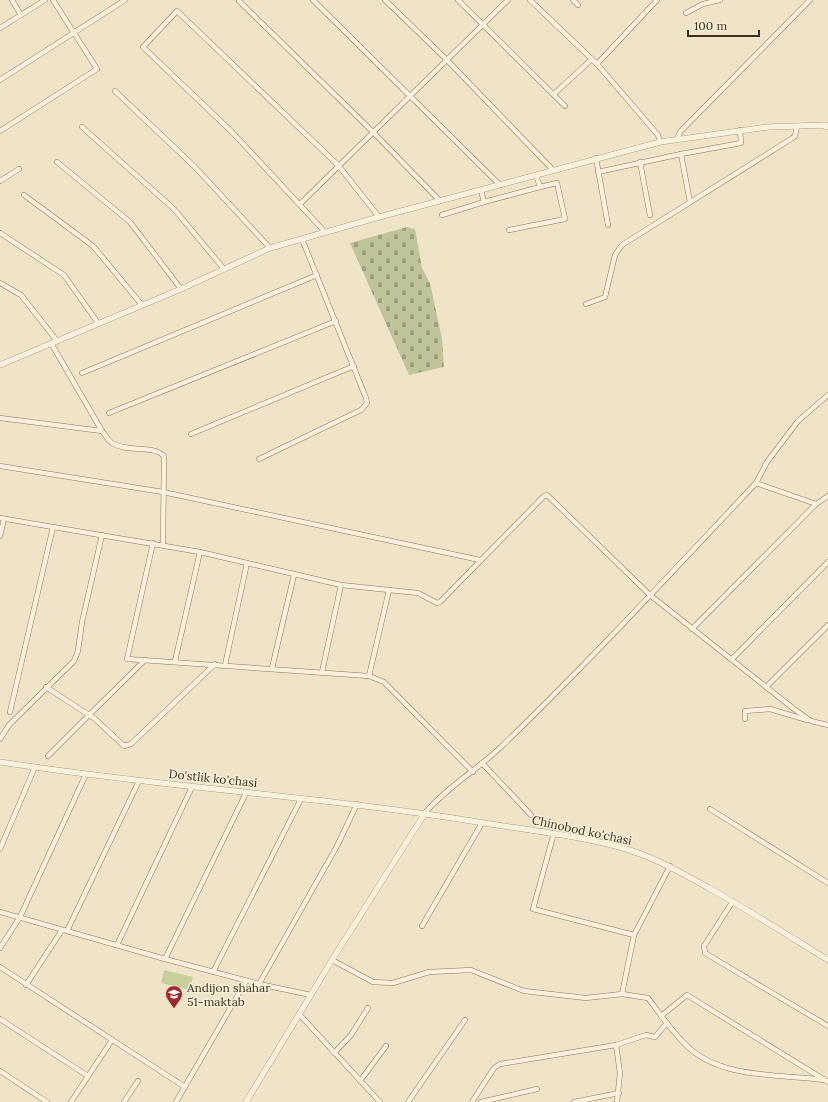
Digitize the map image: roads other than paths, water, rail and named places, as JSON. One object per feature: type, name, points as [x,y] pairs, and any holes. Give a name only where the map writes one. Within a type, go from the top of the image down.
[{"type":"street","points":[[12,0],[21,15]]},
{"type":"street","points":[[0,28],[45,0]]},
{"type":"street","points":[[0,130],[97,69],[53,0]]},
{"type":"street","points":[[0,80],[125,0]]},
{"type":"street","points":[[313,0],[500,185]]},
{"type":"street","points":[[385,0],[447,60],[553,170]]},
{"type":"street","points":[[458,0],[566,106]]},
{"type":"street","points":[[300,204],[338,165],[508,0]]},
{"type":"street","points":[[530,0],[597,64],[658,135],[660,142]]},
{"type":"street","points":[[573,0],[578,5]]},
{"type":"street","points":[[597,64],[657,0]]},
{"type":"street","points":[[686,13],[703,4],[720,0]]},
{"type":"street","points":[[677,139],[680,132],[810,0]]},
{"type":"street","points":[[239,1],[373,132],[440,201]]},
{"type":"street","points":[[325,232],[232,132],[143,47],[177,11],[338,165],[379,217]]},
{"type":"street","points":[[554,94],[592,59]]},
{"type":"street","points":[[116,91],[195,167],[270,248]]},
{"type":"street","points":[[0,365],[181,289],[270,248],[325,232],[660,142],[740,130],[827,125]]},
{"type":"street","points":[[586,304],[605,297],[615,255],[622,245],[791,139],[795,136],[797,126]]},
{"type":"street","points":[[82,127],[174,209],[224,269]]},
{"type":"street","points":[[598,172],[640,162],[741,143],[740,130]]},
{"type":"street","points":[[680,154],[690,202]]},
{"type":"street","points":[[596,158],[608,224]]},
{"type":"street","points":[[57,162],[130,222],[181,289]]},
{"type":"street","points":[[640,162],[650,215]]},
{"type":"street","points":[[0,181],[19,169]]},
{"type":"street","points":[[536,175],[540,187]]},
{"type":"street","points":[[442,215],[484,202],[557,183],[565,219],[509,230]]},
{"type":"street","points":[[481,190],[484,202]]},
{"type":"street","points":[[24,195],[93,246],[142,305]]},
{"type":"street","points":[[0,233],[64,275],[98,323]]},
{"type":"street","points":[[259,459],[361,410],[367,403],[354,366],[302,239]]},
{"type":"street","points":[[82,373],[317,275]]},
{"type":"street","points":[[0,283],[21,296],[54,342],[102,431],[112,443],[125,448],[159,452],[164,456],[163,545]]},
{"type":"street","points":[[109,413],[336,321]]},
{"type":"street","points":[[191,434],[354,366]]},
{"type":"street","points":[[246,1102],[332,960],[425,813],[437,798],[473,772],[501,746],[650,595],[756,483],[767,462],[798,421],[828,395]]},
{"type":"street","points":[[0,418],[102,431]]},
{"type":"street","points":[[0,466],[163,492],[480,560]]},
{"type":"street","points":[[756,483],[816,504]]},
{"type":"street","points":[[0,536],[2,518],[200,552],[341,585],[418,593],[434,602],[440,602],[480,560],[544,496],[547,495],[650,595],[811,721]]},
{"type":"street","points":[[692,629],[816,504],[828,496]]},
{"type":"street","points":[[10,712],[53,527]]},
{"type":"street","points":[[0,739],[9,725],[74,660],[78,651],[82,622],[102,535]]},
{"type":"street","points":[[153,543],[126,657],[130,659],[225,664],[369,676],[384,682],[473,772]]},
{"type":"street","points":[[175,661],[200,552]]},
{"type":"street","points":[[732,660],[828,562]]},
{"type":"street","points":[[225,664],[247,563]]},
{"type":"street","points":[[272,668],[294,575]]},
{"type":"street","points":[[322,672],[341,585]]},
{"type":"street","points":[[369,676],[388,590]]},
{"type":"street","points":[[766,687],[828,625]]},
{"type":"street","points":[[48,756],[145,660]]},
{"type":"street","points":[[46,687],[94,718],[124,746],[128,746],[215,664]]},
{"type":"street","points":[[745,719],[745,711],[770,709],[828,725]]},
{"type":"street","name":"Do'stlik ko'chasi","points":[[0,762],[35,768],[139,781],[357,804],[425,813]]},
{"type":"street","points":[[482,763],[531,815]]},
{"type":"street","points":[[0,849],[35,768]]},
{"type":"street","points":[[0,948],[20,917],[86,774]]},
{"type":"street","points":[[26,984],[64,930],[139,781]]},
{"type":"street","points":[[117,945],[192,787]]},
{"type":"street","points":[[165,960],[246,793]]},
{"type":"street","points":[[213,972],[301,799]]},
{"type":"street","points":[[259,984],[337,846],[357,804]]},
{"type":"street","points":[[710,809],[828,883]]},
{"type":"street","name":"Chinobod ko'chasi","points":[[425,813],[554,833],[624,848],[670,866],[828,960]]},
{"type":"street","points":[[422,926],[482,823]]},
{"type":"street","points":[[554,833],[533,909],[634,935]]},
{"type":"street","points":[[622,994],[634,935],[670,866]]},
{"type":"street","points":[[732,902],[704,946],[705,953],[828,1026]]},
{"type":"street","points":[[0,912],[165,960],[246,981],[311,995]]},
{"type":"street","points":[[332,960],[373,982],[393,983],[430,972],[471,970],[524,991],[586,998],[622,994],[648,998],[666,1023],[687,1047],[704,1060],[724,1068],[777,1077],[826,1081]]},
{"type":"street","points":[[0,967],[185,1087]]},
{"type":"street","points":[[176,1102],[246,981]]},
{"type":"street","points":[[661,1016],[687,995],[826,1081]]},
{"type":"street","points":[[334,1053],[351,1035],[368,1008]]},
{"type":"street","points":[[299,1014],[380,1102]]},
{"type":"street","points":[[0,1019],[88,1076]]},
{"type":"street","points":[[408,1102],[466,1020]]},
{"type":"street","points":[[472,1102],[494,1068],[500,1064],[616,1045],[646,1035],[655,1037],[666,1023]]},
{"type":"street","points":[[71,1102],[112,1040]]},
{"type":"street","points":[[616,1045],[620,1073],[617,1102]]},
{"type":"street","points":[[360,1082],[386,1046]]},
{"type":"street","points":[[0,1071],[47,1102]]},
{"type":"street","points":[[124,1102],[138,1081]]},
{"type":"street","points":[[482,1102],[537,1089]]},
{"type":"street","points":[[574,1102],[619,1093]]},
{"type":"place","name":"Andijon shahar 51-maktab","points":[[174,1009]]}]
